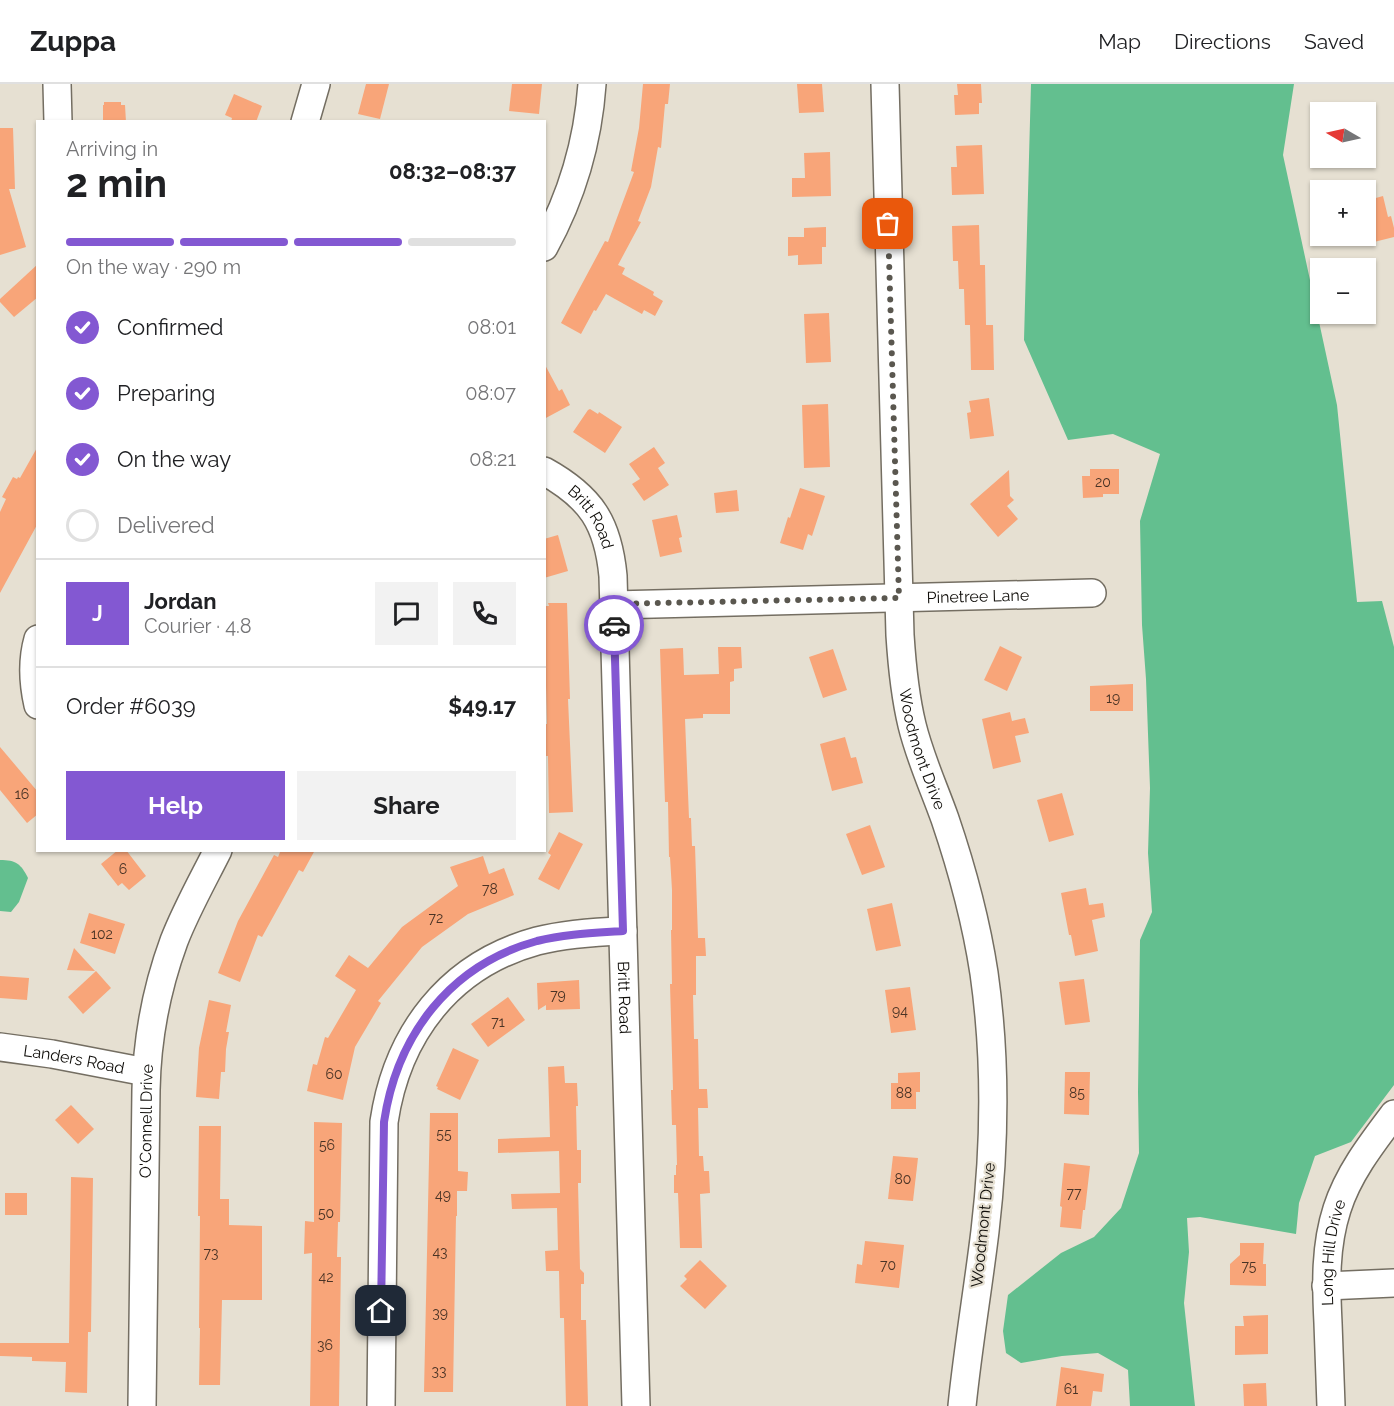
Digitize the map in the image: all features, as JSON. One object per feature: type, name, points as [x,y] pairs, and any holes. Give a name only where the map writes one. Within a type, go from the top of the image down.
[{"type":"street","points":[[57,84],[58,120]]},
{"type":"street","points":[[306,120],[316,84]]},
{"type":"street","points":[[546,243],[567,199],[582,153],[592,84]]},
{"type":"street","name":"Woodmont Drive","points":[[885,84],[902,658],[912,725],[920,754],[965,884],[984,972],[989,1017],[992,1108],[990,1174],[962,1406]]},
{"type":"street","name":"Britt Road","points":[[546,472],[577,493],[599,519],[612,561],[636,1406]]},
{"type":"street","name":"Pinetree Lane","points":[[614,604],[1092,593]]},
{"type":"street","points":[[36,650],[34,660],[36,691]]},
{"type":"street","name":"O'Connell Drive","points":[[142,1406],[146,1072],[149,1038],[166,964],[185,916],[217,852]]},
{"type":"street","points":[[381,1406],[384,1122],[393,1079],[410,1038],[446,993],[494,958],[519,947],[560,936],[623,931]]},
{"type":"street","name":"Landers Road","points":[[0,1047],[52,1054],[146,1072]]},
{"type":"street","name":"Long Hill Drive","points":[[1331,1406],[1326,1286],[1331,1230],[1337,1207],[1358,1165],[1394,1114]]},
{"type":"street","points":[[1326,1286],[1394,1283]]},
{"type":"green space","points":[[1031,84],[1294,84],[1283,155],[1310,280],[1310,324],[1320,324],[1337,405],[1357,602],[1382,601],[1394,647],[1394,1085],[1351,1142],[1315,1156],[1299,1203],[1296,1234],[1200,1217],[1187,1218],[1189,1252],[1184,1303],[1195,1406],[1130,1406],[1128,1370],[1098,1353],[1021,1363],[1006,1353],[1003,1331],[1008,1295],[1061,1253],[1094,1237],[1121,1208],[1139,1153],[1140,940],[1152,912],[1148,853],[1150,788],[1142,625],[1140,521],[1160,454],[1113,434],[1068,440],[1024,340]]},
{"type":"green space","points":[[0,860],[17,864],[28,878],[19,902],[11,912],[0,911]]},
{"type":"building","points":[[366,84],[389,84],[380,119],[358,114]]},
{"type":"building","points":[[512,84],[542,84],[539,114],[509,111]]},
{"type":"building","points":[[643,84],[670,84],[668,104],[665,104],[661,148],[658,147],[651,187],[638,221],[641,222],[618,265],[625,268],[622,274],[654,292],[653,295],[663,301],[655,316],[644,310],[642,314],[606,294],[581,334],[561,323],[605,241],[608,242],[634,172],[631,171],[639,128]]},
{"type":"building","points":[[797,84],[822,84],[824,112],[799,113]]},
{"type":"building","points":[[957,84],[981,84],[982,103],[979,103],[979,114],[955,115],[954,95],[958,95]]},
{"type":"building","points":[[234,94],[262,106],[257,120],[232,120],[232,118],[225,115]]},
{"type":"building","points":[[104,102],[121,102],[121,105],[125,105],[126,120],[103,120]]},
{"type":"building","points":[[0,128],[13,128],[15,189],[9,189],[26,247],[0,255]]},
{"type":"building","points":[[982,145],[984,194],[952,195],[951,167],[957,167],[956,146]]},
{"type":"building","points":[[830,152],[831,196],[792,197],[792,178],[805,178],[804,153]]},
{"type":"building","points":[[1383,196],[1388,217],[1391,216],[1394,237],[1376,242],[1376,198]]},
{"type":"building","points":[[979,225],[980,265],[985,265],[986,325],[993,325],[994,370],[971,370],[970,325],[965,325],[964,289],[959,289],[958,261],[953,261],[952,226]]},
{"type":"building","points":[[826,227],[826,247],[822,247],[822,264],[798,265],[798,255],[788,256],[788,237],[804,237],[804,228]]},
{"type":"building","points":[[36,266],[36,299],[14,317],[0,302],[0,299]]},
{"type":"building","points":[[829,313],[831,362],[806,363],[804,314]]},
{"type":"building","points":[[546,367],[559,391],[562,389],[570,405],[546,418]]},
{"type":"building","points":[[989,398],[994,436],[970,439],[967,413],[971,412],[969,401]]},
{"type":"building","points":[[828,404],[830,467],[804,468],[802,405]]},
{"type":"building","points":[[590,409],[622,427],[605,453],[573,432]]},
{"type":"building","points":[[654,447],[665,463],[658,468],[669,485],[644,501],[632,484],[640,479],[629,464]]},
{"type":"building","points":[[36,450],[36,527],[0,593],[0,512],[6,499],[2,497],[13,477],[20,478]]},
{"type":"building","points":[[1090,469],[1119,469],[1119,494],[1083,498],[1082,476],[1090,476]]},
{"type":"building","points":[[1009,470],[1010,496],[1014,500],[1007,506],[1018,519],[998,537],[970,504]]},
{"type":"building","points":[[800,488],[825,496],[812,536],[808,534],[803,550],[780,543]]},
{"type":"building","points":[[737,490],[739,511],[716,513],[714,493]]},
{"type":"building","points":[[677,515],[682,537],[679,538],[682,552],[660,557],[652,520]]},
{"type":"building","points":[[558,535],[568,571],[546,577],[546,538]]},
{"type":"building","points":[[548,603],[567,603],[573,812],[549,813],[548,756],[546,756],[546,606],[549,606]]},
{"type":"building","points":[[1000,646],[1022,657],[1007,691],[984,680]]},
{"type":"building","points":[[718,647],[741,647],[742,668],[734,669],[734,681],[730,682],[730,714],[703,714],[703,718],[685,719],[689,818],[691,818],[692,846],[695,846],[698,938],[705,938],[706,956],[696,956],[696,995],[693,995],[694,1039],[698,1039],[699,1089],[707,1089],[708,1108],[698,1108],[699,1156],[703,1156],[704,1171],[709,1171],[710,1193],[700,1194],[702,1248],[680,1248],[678,1193],[674,1193],[674,1175],[676,1175],[677,1165],[676,1125],[672,1125],[671,1090],[673,1090],[670,984],[672,984],[672,890],[668,802],[665,802],[660,649],[683,648],[684,675],[719,674]]},
{"type":"building","points":[[833,649],[847,690],[823,698],[809,657]]},
{"type":"building","points":[[1133,684],[1133,711],[1090,711],[1090,686]]},
{"type":"building","points":[[1010,712],[1012,721],[1025,718],[1029,733],[1015,736],[1021,762],[993,769],[982,719]]},
{"type":"building","points":[[845,737],[851,758],[856,757],[863,783],[832,791],[820,744]]},
{"type":"building","points":[[0,747],[36,790],[36,816],[27,823],[0,790]]},
{"type":"building","points":[[1062,793],[1074,835],[1049,842],[1037,800]]},
{"type":"building","points":[[870,825],[885,867],[862,875],[846,834]]},
{"type":"building","points":[[559,832],[583,844],[559,890],[538,879],[551,855],[548,853]]},
{"type":"building","points":[[116,852],[128,852],[146,876],[129,890],[122,883],[118,886],[101,864]]},
{"type":"building","points":[[280,852],[314,852],[303,872],[299,870],[262,937],[258,935],[240,982],[218,973],[238,921],[274,855],[278,857]]},
{"type":"building","points":[[483,856],[489,874],[504,868],[514,895],[468,914],[422,947],[378,1001],[381,1003],[355,1047],[343,1100],[307,1091],[313,1064],[317,1065],[325,1037],[328,1038],[356,990],[335,976],[349,955],[368,968],[402,927],[458,886],[450,867]]},
{"type":"building","points":[[1086,888],[1089,905],[1103,903],[1105,917],[1092,920],[1098,951],[1075,956],[1061,893]]},
{"type":"building","points":[[892,903],[901,946],[876,951],[867,909]]},
{"type":"building","points":[[89,913],[125,924],[115,954],[80,943]]},
{"type":"building","points":[[74,948],[95,971],[67,970]]},
{"type":"building","points":[[96,971],[111,988],[83,1014],[68,997]]},
{"type":"building","points":[[0,976],[29,978],[27,1000],[0,998]]},
{"type":"building","points":[[1084,979],[1090,1022],[1065,1025],[1059,982]]},
{"type":"building","points":[[579,980],[580,1009],[546,1010],[546,1005],[538,1010],[537,983]]},
{"type":"building","points":[[910,987],[916,1030],[891,1033],[885,990]]},
{"type":"building","points":[[508,997],[525,1020],[488,1047],[471,1024]]},
{"type":"building","points":[[209,1000],[231,1005],[226,1032],[229,1032],[225,1072],[221,1072],[219,1099],[196,1097],[199,1048]]},
{"type":"building","points":[[453,1048],[479,1060],[460,1100],[437,1089],[436,1086]]},
{"type":"building","points":[[564,1066],[565,1083],[577,1083],[577,1150],[581,1150],[581,1183],[578,1183],[580,1269],[584,1273],[584,1284],[581,1284],[581,1320],[586,1320],[588,1406],[566,1406],[564,1318],[560,1318],[559,1271],[546,1271],[545,1251],[558,1250],[557,1208],[512,1209],[511,1194],[560,1193],[559,1151],[498,1153],[498,1139],[550,1137],[548,1067]]},
{"type":"building","points":[[920,1072],[920,1092],[916,1092],[916,1109],[891,1109],[891,1083],[898,1083],[898,1073]]},
{"type":"building","points":[[1065,1072],[1090,1072],[1089,1115],[1064,1114]]},
{"type":"building","points":[[71,1105],[94,1129],[78,1144],[55,1120]]},
{"type":"building","points":[[430,1113],[458,1113],[458,1171],[468,1172],[467,1191],[457,1191],[453,1392],[424,1392]]},
{"type":"building","points":[[314,1122],[342,1123],[337,1257],[341,1257],[339,1406],[310,1406],[312,1253],[304,1254],[305,1221],[314,1222]]},
{"type":"building","points":[[199,1126],[221,1126],[220,1199],[229,1199],[229,1225],[262,1226],[262,1300],[222,1300],[220,1385],[199,1385]]},
{"type":"building","points":[[893,1156],[918,1158],[913,1201],[888,1199]]},
{"type":"building","points":[[1064,1163],[1090,1166],[1081,1229],[1060,1227]]},
{"type":"building","points":[[71,1177],[93,1178],[91,1332],[88,1332],[87,1393],[65,1392],[66,1362],[32,1361],[32,1357],[0,1356],[0,1343],[69,1343]]},
{"type":"building","points":[[5,1193],[27,1193],[27,1215],[5,1215]]},
{"type":"building","points":[[865,1241],[904,1245],[899,1288],[855,1283],[857,1264],[862,1265]]},
{"type":"building","points":[[1240,1243],[1264,1243],[1263,1264],[1266,1264],[1266,1286],[1230,1285],[1230,1264],[1240,1255]]},
{"type":"building","points":[[700,1260],[727,1286],[705,1309],[680,1286],[687,1279],[684,1276]]},
{"type":"building","points":[[1268,1315],[1268,1354],[1235,1355],[1235,1326],[1244,1326],[1243,1316]]},
{"type":"building","points":[[1061,1367],[1104,1374],[1102,1392],[1093,1391],[1091,1406],[1056,1406]]},
{"type":"building","points":[[1266,1383],[1267,1406],[1244,1406],[1243,1384]]},
{"type":"way so far","points":[[614,625],[614,604],[899,598],[888,224]]},
{"type":"route","points":[[381,1311],[384,1122],[393,1079],[410,1038],[446,993],[477,968],[494,958],[536,942],[560,936],[623,931],[614,625]]}]
